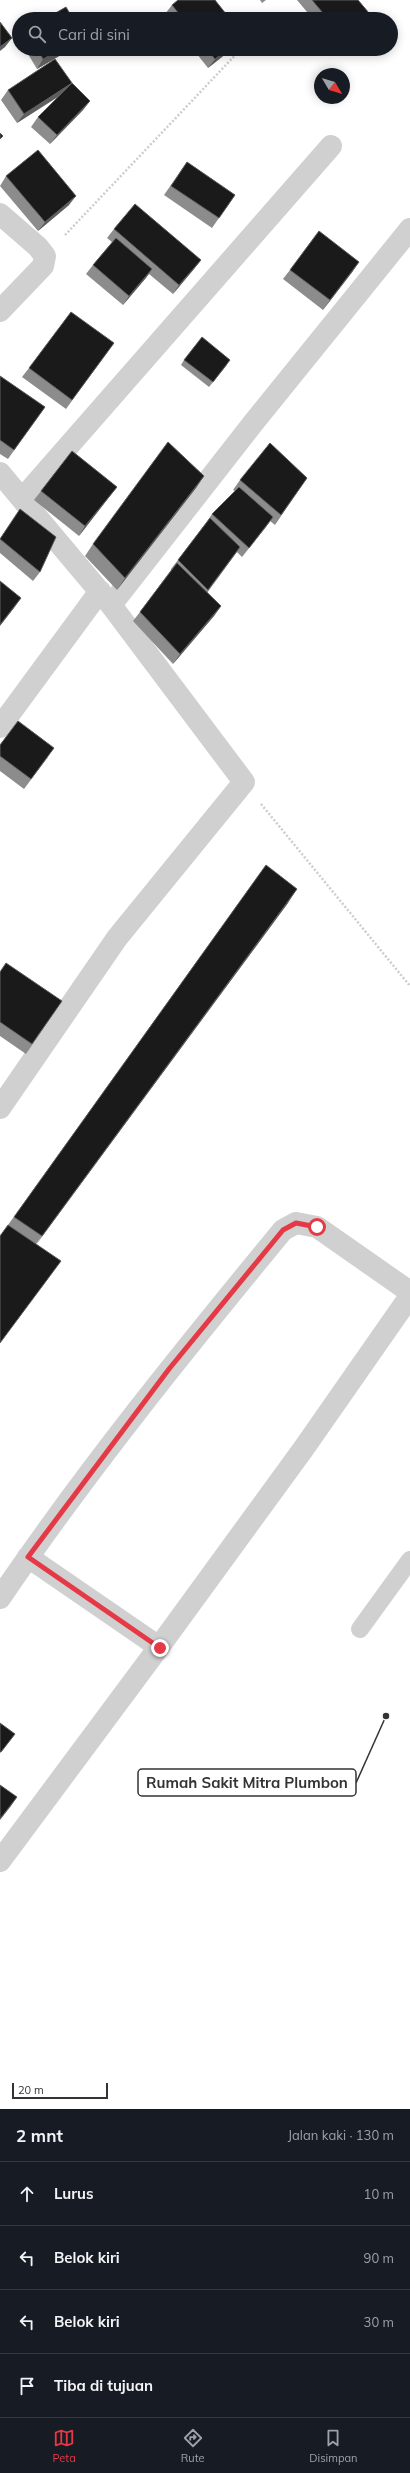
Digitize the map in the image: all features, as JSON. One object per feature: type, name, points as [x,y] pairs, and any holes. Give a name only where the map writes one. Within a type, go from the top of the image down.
[{"type":"street","points":[[23,498],[331,146]]},
{"type":"street","points":[[0,214],[38,247],[45,256],[43,266],[0,310]]},
{"type":"street","points":[[0,727],[254,422],[410,229]]},
{"type":"street","points":[[0,1108],[117,938],[244,782],[106,598],[23,498],[3,482]]},
{"type":"street","points":[[0,1598],[28,1557],[169,1369],[283,1230],[296,1223],[317,1227],[410,1292]]},
{"type":"street","points":[[0,1861],[160,1648],[304,1448],[410,1296]]},
{"type":"street","points":[[28,1557],[160,1648]]},
{"type":"lane","points":[[360,1629],[410,1560]]},
{"type":"path","points":[[45,256],[234,56]]},
{"type":"path","points":[[244,782],[410,986]]},
{"type":"building","points":[[178,0],[215,0],[224,12],[178,12],[172,5]]},
{"type":"building","points":[[312,0],[358,0],[368,12],[322,12]]},
{"type":"building","points":[[66,7],[69,12],[57,12]]},
{"type":"building","points":[[0,22],[12,38],[0,47]]},
{"type":"building","points":[[42,56],[48,56],[43,59]]},
{"type":"building","points":[[55,59],[72,83],[24,114],[8,90]]},
{"type":"building","points":[[72,83],[90,101],[57,135],[38,117]]},
{"type":"building","points":[[38,150],[76,196],[45,222],[6,176]]},
{"type":"building","points":[[187,162],[235,195],[219,218],[171,186]]},
{"type":"building","points":[[135,204],[201,260],[179,285],[114,229]]},
{"type":"building","points":[[319,231],[359,262],[330,300],[290,270]]},
{"type":"building","points":[[116,238],[152,269],[129,296],[93,265]]},
{"type":"building","points":[[71,312],[114,343],[72,400],[29,368]]},
{"type":"building","points":[[202,337],[230,360],[213,382],[184,360]]},
{"type":"building","points":[[0,376],[45,407],[14,450],[0,440]]},
{"type":"building","points":[[168,442],[204,476],[125,578],[93,544]]},
{"type":"building","points":[[270,443],[307,478],[281,515],[240,480]]},
{"type":"building","points":[[72,451],[117,487],[85,526],[41,491]]},
{"type":"building","points":[[239,487],[273,517],[249,548],[212,514]]},
{"type":"building","points":[[20,509],[56,537],[40,572],[0,539]]},
{"type":"building","points":[[210,518],[240,547],[208,590],[178,560]]},
{"type":"building","points":[[177,563],[221,606],[180,654],[140,612]]},
{"type":"building","points":[[0,581],[21,598],[0,625]]},
{"type":"building","points":[[18,721],[54,748],[31,779],[0,756],[0,745]]},
{"type":"building","points":[[266,865],[297,889],[42,1236],[14,1217]]},
{"type":"building","points":[[6,963],[62,1001],[32,1044],[0,1022],[0,972]]},
{"type":"building","points":[[8,1225],[61,1261],[0,1343],[0,1236]]},
{"type":"building","points":[[0,1723],[15,1734],[1,1752],[0,1752]]},
{"type":"building","points":[[0,1785],[17,1797],[0,1819]]},
{"type":"place","name":"Rumah Sakit Mitra Plumbon","points":[[386,1716]]},
{"type":"route","points":[[160,1648],[28,1557],[169,1369],[283,1230],[290,1225],[304,1222],[317,1227]]}]
